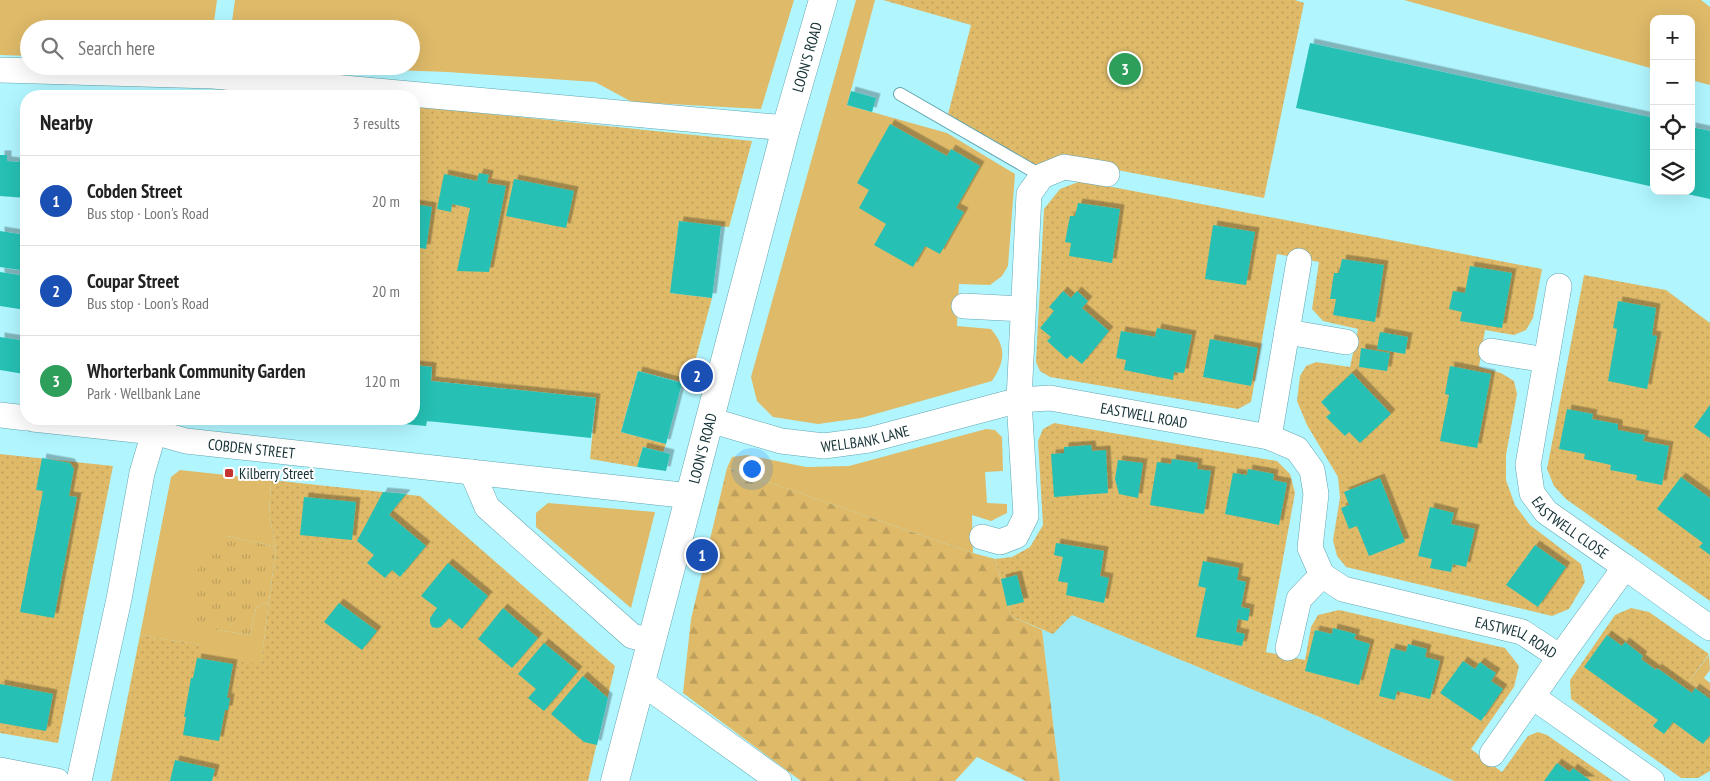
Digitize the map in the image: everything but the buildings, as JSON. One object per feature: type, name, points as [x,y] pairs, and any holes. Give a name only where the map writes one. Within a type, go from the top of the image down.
[{"type":"street","name":"LOON'S ROAD","points":[[615,781],[786,128],[823,0]]},
{"type":"street","points":[[0,70],[20,72]]},
{"type":"street","points":[[66,75],[266,90]]},
{"type":"street","points":[[420,101],[786,128]]},
{"type":"street","points":[[982,538],[1000,542],[1016,536],[1026,516],[1019,400],[1029,194],[1042,176],[1064,167],[1107,174]]},
{"type":"street","points":[[1269,437],[1299,261]]},
{"type":"street","name":"EASTWELL CLOSE","points":[[1559,286],[1528,465],[1532,493],[1546,512],[1625,567]]},
{"type":"street","points":[[964,306],[1023,309]]},
{"type":"street","points":[[1287,332],[1346,342]]},
{"type":"street","points":[[1492,351],[1546,360]]},
{"type":"street","name":"EASTWELL ROAD","points":[[1019,400],[1050,398],[1269,437],[1297,449],[1312,470],[1316,494],[1310,548],[1322,575],[1344,589],[1522,632],[1560,657],[1625,567]]},
{"type":"street","name":"WELLBANK LANE","points":[[710,420],[781,441],[824,446],[868,440],[1019,400]]},
{"type":"street","name":"COBDEN STREET","points":[[0,416],[20,418]]},
{"type":"street","name":"COBDEN STREET","points":[[139,425],[156,426],[186,441],[690,496]]},
{"type":"street","points":[[79,781],[118,599],[142,473],[156,426]]},
{"type":"street","points":[[472,472],[487,507],[632,636],[651,641]]},
{"type":"street","points":[[1625,567],[1710,628]]},
{"type":"street","points":[[1288,648],[1299,599],[1322,575]]},
{"type":"street","points":[[1492,754],[1560,657]]},
{"type":"street","points":[[641,682],[779,781]]},
{"type":"street","points":[[1532,697],[1652,781]]},
{"type":"street","points":[[0,770],[57,781]]},
{"type":"lane","points":[[900,94],[1042,176]]},
{"type":"shaded area","points":[[1072,615],[1322,718],[1454,781],[1060,781],[1042,630],[1054,633]]},
{"type":"green space","points":[[0,0],[217,0],[214,20],[20,20],[20,56],[0,55]]},
{"type":"green space","points":[[235,0],[794,0],[761,109],[632,102],[595,82],[420,71],[420,20],[232,20]]},
{"type":"green space","points":[[856,0],[875,0],[847,105],[947,133],[1015,174],[1008,266],[1002,276],[990,285],[959,284],[957,326],[991,329],[1000,342],[1002,361],[992,381],[861,418],[818,424],[773,417],[757,401],[751,377]]},
{"type":"green space","points":[[883,0],[1295,0],[1304,3],[1264,198],[1054,158],[1038,167],[948,114],[971,25]]},
{"type":"green space","points":[[1404,0],[1701,0],[1710,7],[1710,85],[1695,81],[1695,15],[1650,15],[1650,68]]},
{"type":"green space","points":[[420,107],[752,141],[729,227],[679,222],[671,293],[712,298],[689,384],[638,371],[621,432],[666,444],[663,452],[643,447],[637,467],[590,459],[596,398],[431,381],[432,367],[420,366]]},
{"type":"green space","points":[[1081,181],[1542,269],[1533,318],[1526,330],[1514,335],[1485,330],[1479,367],[1501,373],[1514,381],[1517,394],[1506,455],[1506,480],[1515,505],[1530,525],[1581,564],[1585,582],[1569,609],[1552,616],[1346,567],[1337,556],[1333,540],[1340,498],[1338,477],[1307,425],[1297,401],[1300,376],[1306,366],[1316,362],[1350,367],[1358,329],[1323,321],[1312,309],[1319,262],[1277,254],[1251,402],[1238,409],[1050,377],[1040,371],[1036,362],[1044,209],[1060,189]]},
{"type":"green space","points":[[1584,275],[1666,290],[1710,323],[1710,601],[1566,499],[1554,486],[1547,469]]},
{"type":"green space","points":[[1054,423],[1277,461],[1290,474],[1295,493],[1266,652],[1305,660],[1311,627],[1318,615],[1339,610],[1505,648],[1519,666],[1514,687],[1471,749],[1502,772],[1528,736],[1538,732],[1547,735],[1613,781],[1454,781],[1322,718],[1072,615],[1053,634],[1011,616],[995,559],[1012,557],[1030,547],[1043,525],[1038,441],[1043,429]]},
{"type":"green space","points":[[986,429],[995,430],[1002,437],[1003,471],[985,472],[987,503],[1007,504],[1007,513],[991,521],[972,515],[973,553],[727,468],[732,457],[747,455],[806,467],[849,466]]},
{"type":"green space","points":[[0,454],[113,466],[58,743],[0,733]]},
{"type":"green space","points":[[727,468],[995,559],[1011,616],[1042,630],[1060,781],[1026,781],[977,757],[955,781],[801,781],[683,693],[691,619]]},
{"type":"green space","points":[[180,470],[271,480],[269,516],[276,547],[227,536],[201,630],[217,630],[250,635],[256,608],[269,601],[261,665],[199,657],[201,645],[140,635],[171,477]]},
{"type":"green space","points":[[271,480],[420,496],[615,666],[588,781],[111,781],[140,635],[202,645],[200,657],[261,664],[276,547],[269,516]]},
{"type":"green space","points":[[548,503],[655,512],[631,608],[536,527],[536,513]]},
{"type":"green space","points":[[227,536],[276,547],[269,601],[256,608],[250,635],[217,630],[201,630],[188,624],[201,551]]},
{"type":"green space","points":[[1631,608],[1649,612],[1709,654],[1690,680],[1710,695],[1710,771],[1698,778],[1681,778],[1571,699],[1570,680],[1615,615]]},
{"type":"green space","points":[[1709,655],[1710,670],[1704,678],[1710,683],[1710,695],[1690,680]]},
{"type":"place","name":"Whorterbank Community Garden","points":[[1125,69]]},
{"type":"place","name":"Coupar Street","points":[[697,376]]},
{"type":"place","name":"Kilberry Street","points":[[229,473]]},
{"type":"place","name":"Cobden Street","points":[[702,555]]}]
